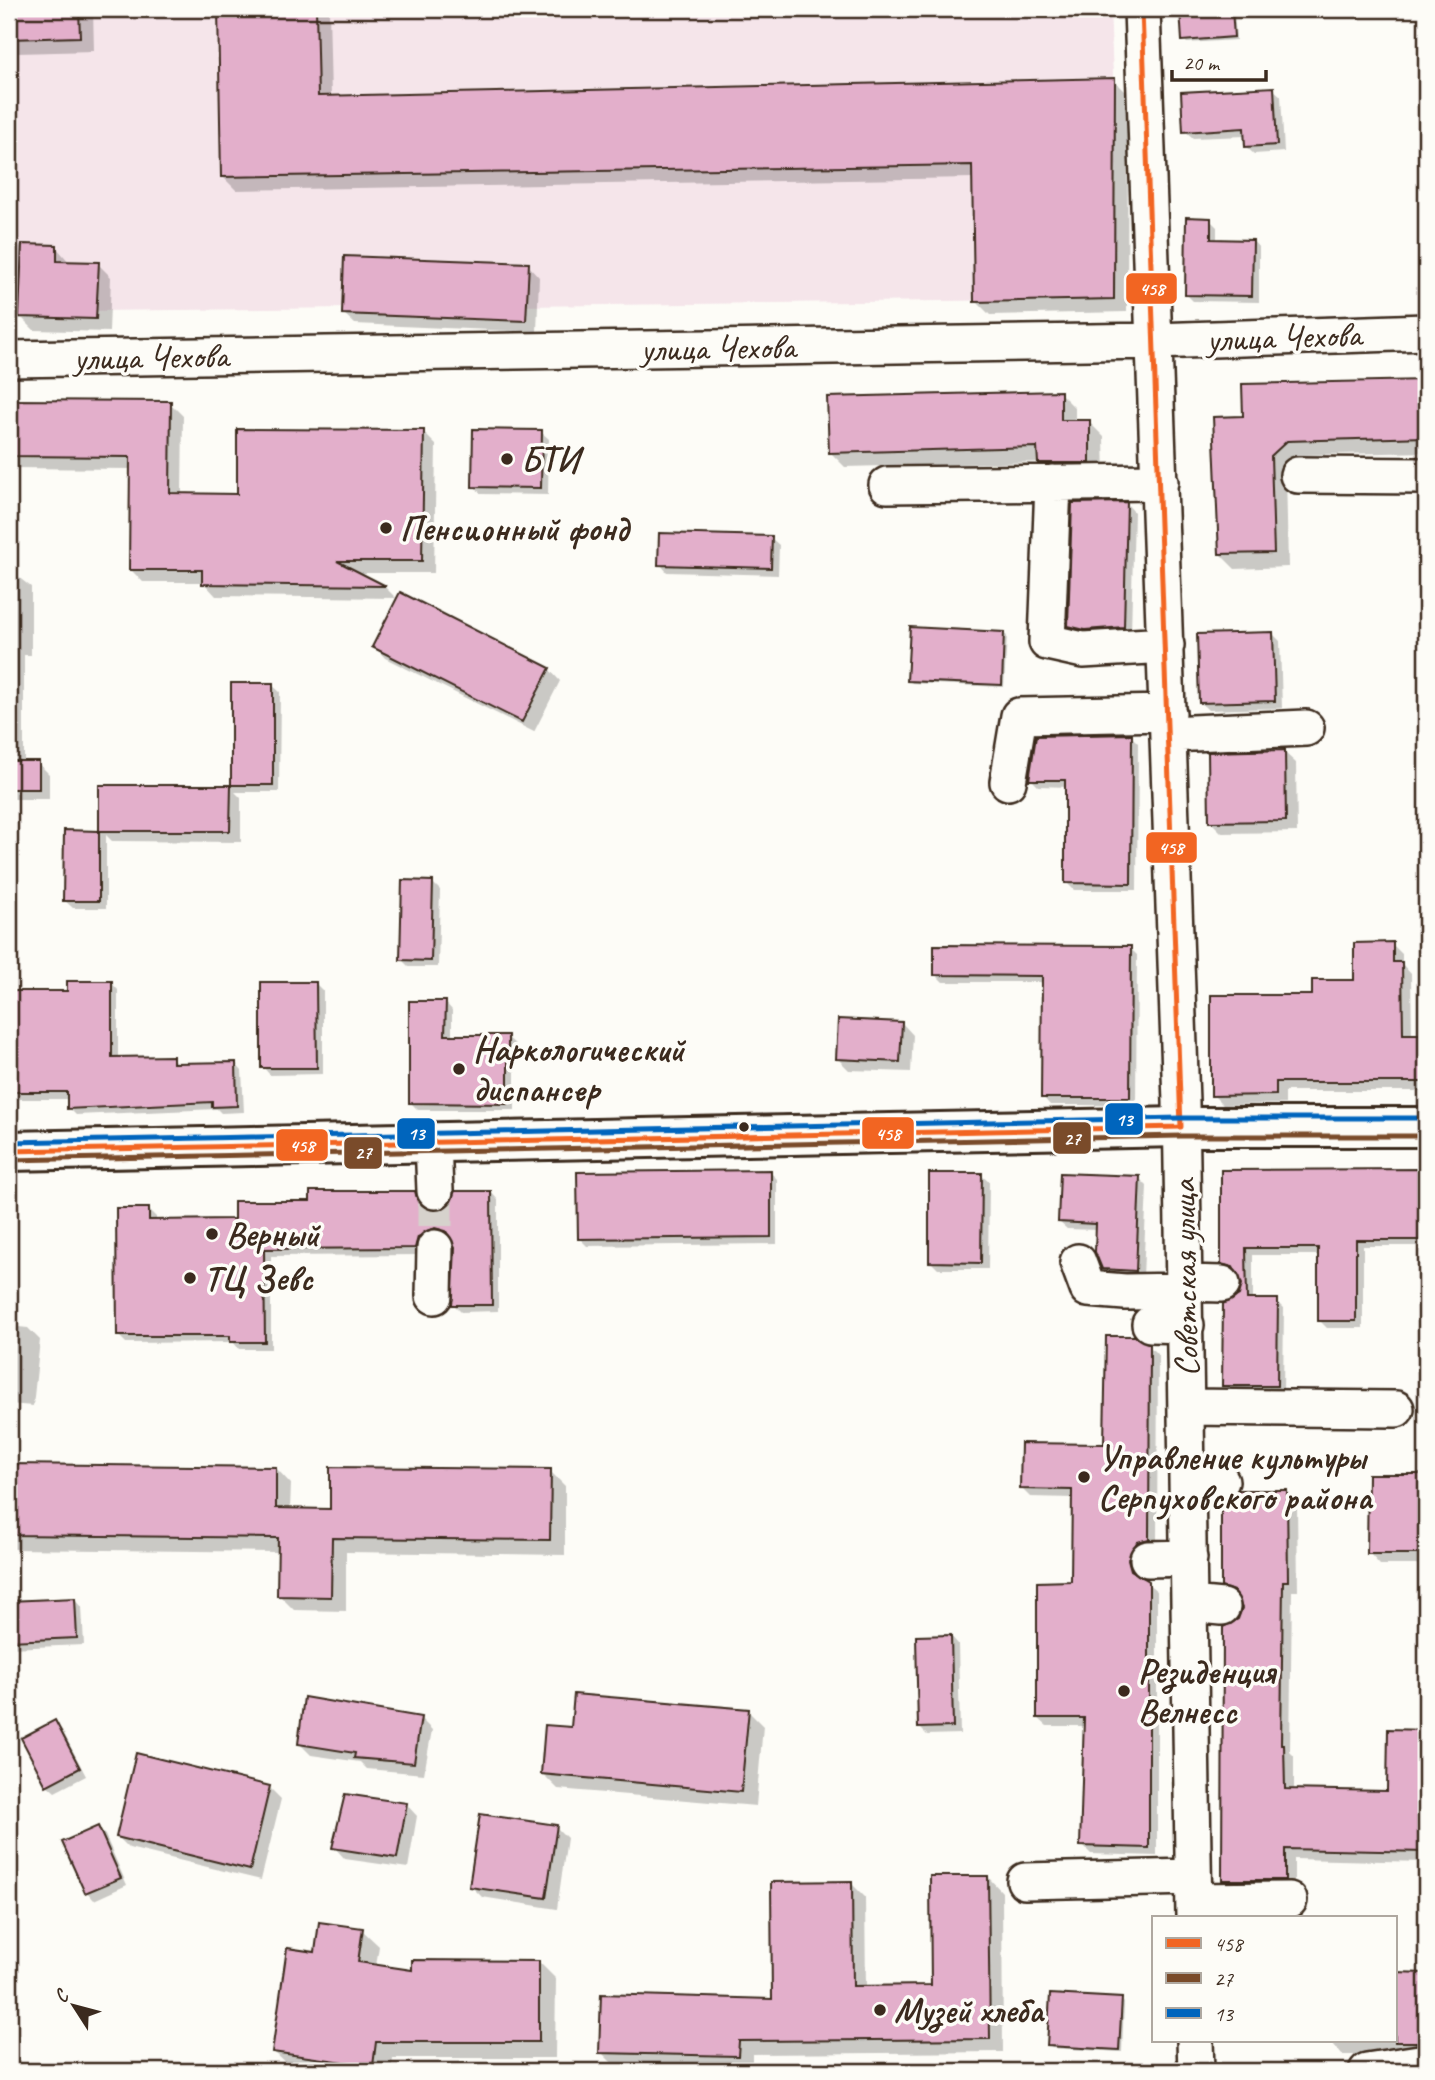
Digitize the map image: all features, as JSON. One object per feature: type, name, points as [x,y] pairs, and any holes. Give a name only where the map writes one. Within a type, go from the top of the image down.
[{"type":"main road","points":[[9,1150],[1181,1127],[1426,1127]]},
{"type":"street","name":"Советская улица","points":[[1142,9],[1166,645],[1188,1408],[1205,1482],[1189,1558],[1206,1606],[1194,1899]]},
{"type":"street","name":"улица Чехова","points":[[9,359],[1155,341],[1426,332]]},
{"type":"street","points":[[1298,475],[1426,476]]},
{"type":"street","points":[[887,485],[1160,482]]},
{"type":"street","points":[[1053,483],[1047,642],[1083,650],[1166,645]]},
{"type":"street","points":[[1008,782],[1019,716],[1306,728]]},
{"type":"street","points":[[433,1142],[435,1191]]},
{"type":"street","points":[[433,1296],[435,1248]]},
{"type":"street","points":[[1078,1262],[1088,1289],[1186,1300]]},
{"type":"street","points":[[1150,1324],[1186,1300],[1222,1284]]},
{"type":"street","points":[[1188,1408],[1395,1409]]},
{"type":"street","points":[[1148,1559],[1189,1558]]},
{"type":"street","points":[[1025,1881],[1194,1899],[1289,1900]]},
{"type":"street","points":[[1195,2042],[1196,2071]]},
{"type":"street","points":[[1367,2071],[1426,2062]]},
{"type":"shaded area","points":[[9,9],[1110,9],[1117,162],[1113,197],[1114,299],[9,312]]},
{"type":"building","points":[[9,9],[79,9],[80,37],[9,39]]},
{"type":"building","points":[[218,9],[316,9],[318,96],[1115,78],[1114,299],[974,302],[972,165],[221,177]]},
{"type":"building","points":[[1180,9],[1232,9],[1234,37],[1182,41]]},
{"type":"building","points":[[1274,87],[1277,145],[1245,147],[1244,128],[1183,132],[1181,92]]},
{"type":"building","points":[[1186,217],[1211,218],[1211,239],[1253,240],[1252,296],[1185,295]]},
{"type":"building","points":[[22,244],[57,245],[57,261],[99,262],[96,319],[19,317]]},
{"type":"building","points":[[344,256],[529,263],[526,321],[342,314]]},
{"type":"building","points":[[1426,380],[1426,437],[1287,441],[1271,456],[1274,553],[1219,554],[1213,417],[1243,416],[1242,384]]},
{"type":"building","points":[[1061,391],[1061,420],[1090,420],[1090,463],[1038,463],[1037,447],[829,453],[827,397]]},
{"type":"building","points":[[9,400],[171,401],[170,493],[237,494],[237,429],[424,430],[422,561],[337,561],[386,586],[202,584],[202,570],[129,570],[130,457],[9,456]]},
{"type":"building","name":"БТИ","points":[[473,429],[542,430],[541,488],[472,487]]},
{"type":"building","points":[[1127,502],[1124,627],[1085,630],[1068,626],[1072,503]]},
{"type":"building","points":[[659,533],[772,536],[771,568],[658,565]]},
{"type":"building","points":[[400,592],[550,668],[522,722],[372,647]]},
{"type":"building","points":[[910,627],[1004,632],[1002,685],[907,681]]},
{"type":"building","points":[[1273,632],[1275,701],[1199,703],[1197,634]]},
{"type":"building","points":[[231,683],[273,683],[273,785],[231,785]]},
{"type":"building","points":[[1132,734],[1131,884],[1065,883],[1065,780],[1029,780],[1036,736]]},
{"type":"building","points":[[1285,750],[1286,821],[1209,822],[1208,752]]},
{"type":"building","points":[[9,761],[39,761],[39,789],[9,789]]},
{"type":"building","points":[[99,785],[231,785],[230,831],[99,831]]},
{"type":"building","points":[[64,830],[99,831],[99,901],[63,901]]},
{"type":"building","points":[[402,880],[433,881],[431,961],[400,960]]},
{"type":"building","points":[[1393,942],[1393,962],[1402,962],[1403,1034],[1426,1034],[1426,1082],[1276,1082],[1276,1095],[1211,1096],[1211,995],[1312,995],[1312,980],[1354,980],[1354,943]]},
{"type":"building","points":[[934,945],[1131,946],[1130,1098],[1041,1098],[1042,976],[934,975]]},
{"type":"building","points":[[67,981],[112,981],[112,1057],[173,1056],[173,1063],[236,1062],[237,1106],[212,1107],[212,1102],[67,1109],[67,1092],[9,1092],[9,991],[67,991]]},
{"type":"building","points":[[261,982],[316,982],[317,1068],[261,1068]]},
{"type":"building","name":"Наркологический диспансер","points":[[409,1001],[446,1001],[445,1035],[508,1035],[508,1104],[409,1103]]},
{"type":"building","points":[[838,1019],[902,1022],[900,1062],[836,1059]]},
{"type":"building","points":[[1426,1169],[1426,1240],[1356,1240],[1356,1321],[1318,1321],[1318,1248],[1246,1248],[1247,1299],[1278,1299],[1277,1386],[1222,1386],[1223,1304],[1239,1295],[1242,1284],[1233,1267],[1221,1264],[1221,1170]]},
{"type":"building","points":[[771,1170],[771,1237],[578,1239],[577,1172]]},
{"type":"building","points":[[929,1173],[982,1173],[981,1263],[929,1262]]},
{"type":"building","points":[[1060,1173],[1140,1176],[1136,1271],[1102,1269],[1095,1252],[1096,1224],[1058,1222]]},
{"type":"building","points":[[310,1191],[415,1191],[418,1202],[435,1211],[446,1208],[455,1191],[491,1191],[492,1305],[452,1305],[455,1248],[446,1231],[435,1228],[418,1237],[415,1248],[264,1249],[265,1342],[230,1342],[230,1336],[117,1336],[116,1208],[149,1208],[149,1220],[234,1219],[234,1201],[310,1201]]},
{"type":"building","points":[[1106,1336],[1135,1336],[1150,1344],[1149,1539],[1137,1542],[1128,1559],[1131,1570],[1149,1581],[1149,1848],[1080,1846],[1084,1718],[1037,1718],[1037,1582],[1071,1581],[1072,1490],[1020,1489],[1021,1443],[1104,1444]]},
{"type":"building","points":[[9,1464],[276,1467],[276,1508],[330,1509],[330,1467],[551,1469],[550,1540],[332,1538],[331,1597],[277,1596],[278,1538],[9,1535]]},
{"type":"building","points":[[1368,1474],[1426,1474],[1426,1554],[1367,1554]]},
{"type":"building","points":[[1239,1490],[1287,1490],[1288,1581],[1283,1581],[1281,1744],[1284,1744],[1285,1789],[1387,1791],[1388,1729],[1426,1730],[1426,1852],[1285,1849],[1285,1880],[1222,1880],[1223,1627],[1238,1619],[1242,1608],[1234,1591],[1221,1587],[1221,1501],[1232,1498]]},
{"type":"building","points":[[75,1598],[77,1638],[9,1641],[9,1601]]},
{"type":"building","points":[[951,1635],[953,1727],[918,1728],[916,1636]]},
{"type":"building","points":[[574,1694],[749,1709],[741,1792],[541,1774],[545,1725],[571,1727]]},
{"type":"building","points":[[304,1697],[421,1717],[414,1763],[354,1758],[355,1753],[298,1744]]},
{"type":"building","points":[[55,1720],[80,1768],[46,1786],[21,1738]]},
{"type":"building","points":[[136,1753],[270,1786],[250,1870],[116,1837]]},
{"type":"building","points":[[345,1794],[407,1803],[397,1858],[332,1848]]},
{"type":"building","points":[[480,1814],[557,1825],[546,1898],[469,1887]]},
{"type":"building","points":[[98,1826],[121,1878],[85,1893],[62,1842]]},
{"type":"building","points":[[930,1876],[988,1876],[990,2039],[739,2041],[738,2056],[599,2053],[601,1994],[772,1999],[771,1882],[852,1881],[853,1986],[931,1985]]},
{"type":"building","points":[[319,1922],[363,1928],[358,1962],[412,1970],[412,1960],[539,1961],[539,2042],[376,2042],[373,2066],[272,2052],[287,1948],[315,1952]]},
{"type":"building","points":[[1396,1972],[1426,1973],[1426,2042],[1396,2042]]},
{"type":"building","points":[[1050,1994],[1122,1998],[1119,2050],[1047,2046]]},
{"type":"tunnel","points":[[435,1191],[435,1248]]},
{"type":"transit line","name":"458","points":[[1142,9],[1181,1127]]},
{"type":"transit line","name":"13","points":[[9,1142],[1181,1118],[1426,1118]]},
{"type":"transit line","name":"458","points":[[9,1151],[1181,1127]]},
{"type":"transit line","name":"27","points":[[9,1160],[1181,1136],[1426,1136]]},
{"type":"place","name":"БТИ","points":[[507,459]]},
{"type":"place","name":"Пенсионный фонд","points":[[386,528]]},
{"type":"place","name":"Наркологический диспансер","points":[[459,1069]]},
{"type":"place","name":"Верный","points":[[212,1234]]},
{"type":"place","name":"ТЦ Зевс","points":[[190,1278]]},
{"type":"place","name":"Управление культуры Серпуховского района","points":[[1084,1477]]},
{"type":"place","name":"Резиденция Велнесс","points":[[1124,1691]]},
{"type":"place","name":"Музей хлеба","points":[[880,2010]]}]
